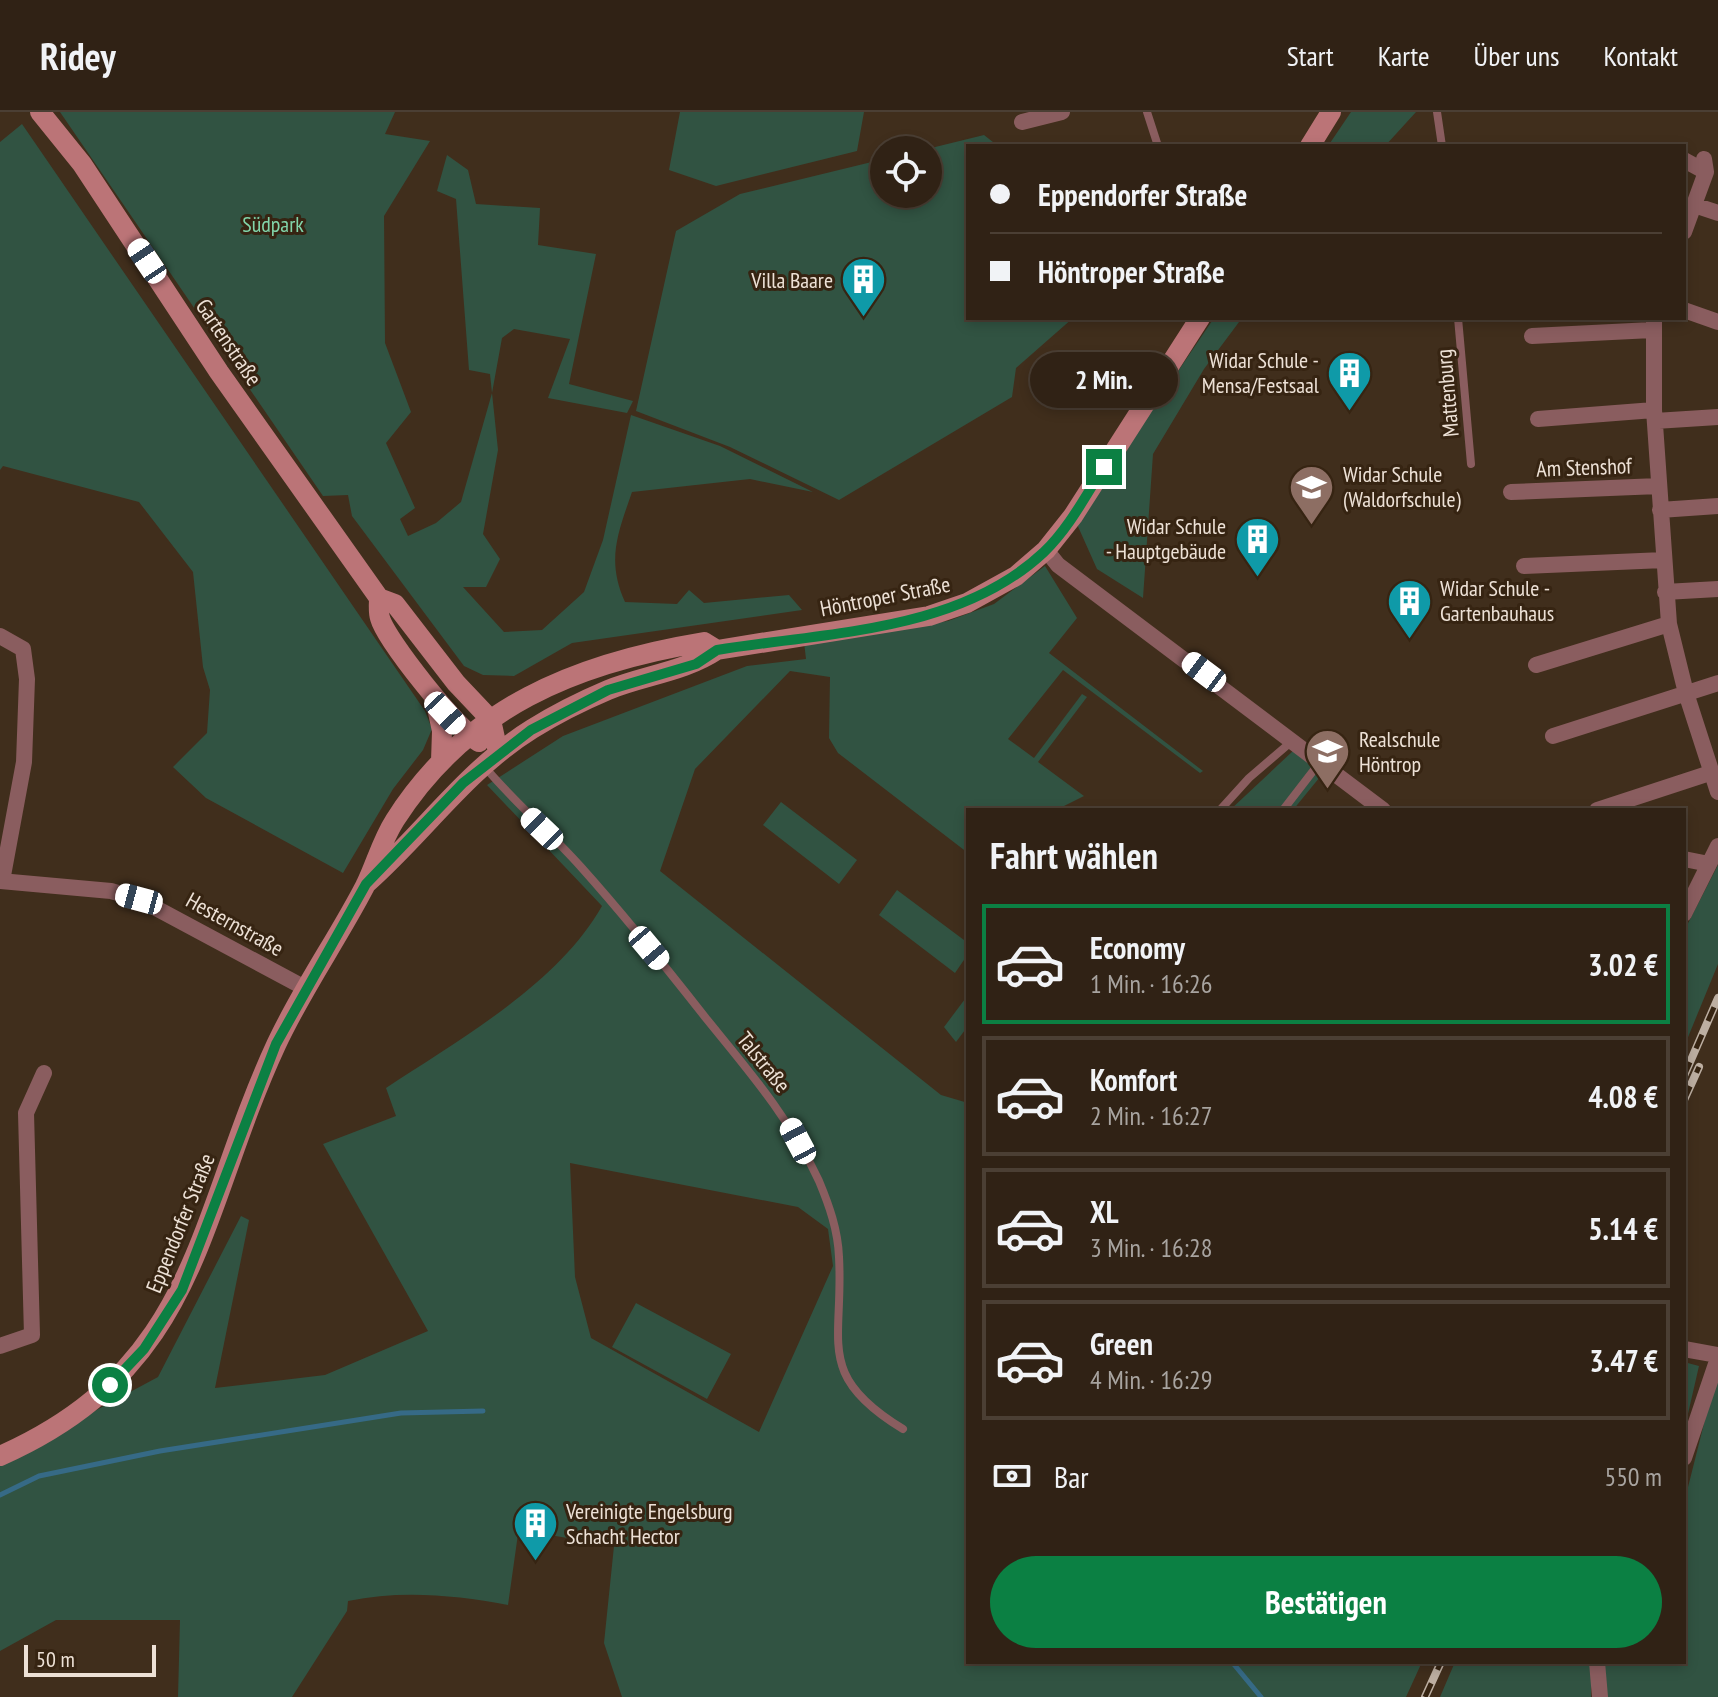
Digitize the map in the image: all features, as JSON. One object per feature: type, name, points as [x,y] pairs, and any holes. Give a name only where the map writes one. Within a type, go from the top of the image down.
[{"type":"street","name":"Gartenstraße","points":[[40,112],[82,164],[219,372],[379,598],[380,619],[435,699],[491,759]]},
{"type":"street","points":[[1022,122],[1062,112]]},
{"type":"street","points":[[1311,144],[1331,112]]},
{"type":"street","points":[[1686,161],[1705,166],[1686,227]]},
{"type":"street","points":[[1694,205],[1718,213]]},
{"type":"street","points":[[1686,311],[1718,322]]},
{"type":"street","name":"Höntroper Straße","points":[[366,884],[491,759],[560,713],[608,690],[696,664],[717,650],[948,611],[990,592],[1046,550],[1073,516],[1199,320]]},
{"type":"street","name":"Am Stenshof","points":[[1532,336],[1653,324],[1654,416],[1669,624],[1686,693],[1718,792]]},
{"type":"street","points":[[1538,419],[1718,417]]},
{"type":"street","name":"Am Stenshof","points":[[1511,492],[1659,486]]},
{"type":"street","points":[[1660,510],[1718,506]]},
{"type":"street","points":[[1046,550],[1058,565],[1380,808]]},
{"type":"street","points":[[1524,566],[1664,560]]},
{"type":"street","points":[[1665,592],[1718,589]]},
{"type":"street","name":"Gartenstraße","points":[[379,598],[395,604],[456,683],[491,720]]},
{"type":"street","points":[[1536,665],[1669,624]]},
{"type":"street","points":[[0,636],[23,649],[27,679],[24,762],[1,881]]},
{"type":"street","name":"Höntroper Straße","points":[[305,988],[366,884],[377,852],[396,819],[441,761],[469,737],[514,703],[554,683],[636,653],[704,642],[717,650]]},
{"type":"street","points":[[1553,736],[1718,683]]},
{"type":"street","name":"Gartenstraße","points":[[435,699],[442,731],[441,761]]},
{"type":"street","points":[[491,720],[491,759]]},
{"type":"street","points":[[1603,808],[1710,773]]},
{"type":"street","points":[[1686,910],[1718,846]]},
{"type":"street","points":[[1686,859],[1709,864]]},
{"type":"street","name":"Hesternstraße","points":[[1,881],[111,891],[139,899],[305,988]]},
{"type":"street","name":"Eppendorfer Straße","points":[[0,1456],[58,1425],[97,1397],[123,1373],[164,1322],[193,1266],[276,1044],[305,988]]},
{"type":"street","points":[[0,1346],[32,1335],[26,1113],[44,1073]]},
{"type":"street","points":[[1686,1349],[1718,1356],[1686,1452]]},
{"type":"street","points":[[1597,1664],[1600,1697]]},
{"type":"lane","points":[[1147,112],[1157,144]]},
{"type":"lane","points":[[1437,112],[1442,144]]},
{"type":"lane","name":"Mattenburg","points":[[1458,320],[1471,464]]},
{"type":"lane","points":[[1222,808],[1249,778],[1293,740]]},
{"type":"lane","name":"Talstraße","points":[[491,759],[762,1085],[789,1124],[821,1186],[837,1239],[836,1325],[843,1368],[852,1388],[864,1402],[903,1429]]},
{"type":"lane","points":[[1285,808],[1321,762]]},
{"type":"green space","name":"Südpark","points":[[60,112],[395,112],[385,134],[430,141],[384,216],[385,343],[411,412],[386,443],[415,508],[400,519],[408,536],[436,523],[461,502],[492,393],[498,450],[483,534],[500,559],[486,587],[463,587],[504,632],[542,630],[584,592],[603,540],[631,415],[720,446],[813,492],[750,479],[632,492],[619,534],[615,560],[625,602],[677,604],[689,590],[704,603],[789,595],[802,610],[572,643],[514,676],[483,675],[464,666],[352,516],[348,495],[323,496]]},
{"type":"green space","points":[[680,112],[864,112],[857,151],[716,186],[669,170]]},
{"type":"green space","points":[[1351,112],[1416,112],[1387,144],[1329,144]]},
{"type":"green space","points":[[22,124],[425,711],[432,729],[423,750],[393,789],[343,873],[206,798],[173,767],[207,733],[210,690],[203,667],[193,572],[139,502],[3,466],[0,470],[0,142]]},
{"type":"green space","points":[[984,135],[995,144],[966,144],[966,320],[1071,320],[1016,368],[1012,397],[839,500],[730,447],[636,411],[676,231],[740,194],[870,162],[870,208],[942,208],[942,145]]},
{"type":"green space","points":[[447,155],[468,170],[476,204],[540,208],[538,245],[596,254],[569,384],[633,401],[627,413],[548,398],[570,339],[514,329],[502,338],[492,393],[490,374],[469,370],[456,199],[437,191]]},
{"type":"green space","points":[[1213,320],[1241,320],[1204,369],[1153,454],[1143,598],[1097,569],[1076,522]]},
{"type":"green space","points":[[1045,566],[1077,618],[1049,653],[1203,771],[1200,773],[1063,670],[1008,739],[1034,758],[1082,694],[1087,697],[1038,762],[1084,796],[1060,808],[966,808],[966,851],[838,753],[829,738],[830,677],[790,671],[695,769],[660,871],[941,1095],[966,1102],[966,1664],[1421,1664],[1406,1697],[622,1697],[604,1643],[614,1546],[544,1534],[518,1534],[508,1605],[428,1595],[348,1601],[347,1611],[292,1697],[178,1697],[180,1620],[56,1620],[0,1651],[0,1462],[158,1377],[241,1216],[249,1220],[215,1388],[325,1375],[428,1331],[323,1144],[396,1116],[386,1088],[475,1029],[534,985],[583,934],[602,906],[487,785],[563,736],[747,666],[806,659],[804,642],[948,621],[994,604]],"holes":[[[570,1163],[798,1207],[828,1229],[833,1266],[759,1432],[591,1338],[575,1277]]]},
{"type":"green space","points":[[1294,750],[1324,772],[1295,808],[1232,808]]},
{"type":"green space","points":[[781,802],[857,860],[839,884],[763,825]]},
{"type":"green space","points":[[1718,865],[1718,964],[1686,1042],[1686,927]]},
{"type":"green space","points":[[897,890],[966,942],[966,957],[955,973],[879,915]]},
{"type":"green space","points":[[966,998],[966,1029],[956,1042],[944,1027]]},
{"type":"green space","points":[[636,1303],[731,1354],[707,1399],[612,1347]]},
{"type":"green space","points":[[1686,1363],[1699,1366],[1686,1422]]},
{"type":"green space","points":[[1718,1368],[1718,1697],[1605,1697],[1605,1664],[1686,1664],[1686,1495]]},
{"type":"green space","points":[[1454,1664],[1591,1664],[1591,1697],[1440,1697]]},
{"type":"waterway","points":[[0,1495],[39,1476],[160,1451],[401,1413],[483,1411]]},
{"type":"waterway","points":[[1234,1664],[1261,1697]]},
{"type":"railway","points":[[1686,1071],[1718,998]]},
{"type":"railway","points":[[1686,1096],[1699,1067]]},
{"type":"railway","points":[[1425,1697],[1440,1664]]},
{"type":"place","name":"Villa Baare","points":[[864,319]]},
{"type":"place","name":"Widar Schule - Mensa/Festsaal","points":[[1350,412]]},
{"type":"place","name":"Widar Schule (Waldorfschule)","points":[[1312,526]]},
{"type":"place","name":"Widar Schule - Hauptgebäude","points":[[1257,578]]},
{"type":"place","name":"Widar Schule - Gartenbauhaus","points":[[1409,640]]},
{"type":"place","name":"Realschule Höntrop","points":[[1328,791]]},
{"type":"place","name":"Vereinigte Engelsburg Schacht Hector","points":[[535,1563]]},
{"type":"route","points":[[110,1385],[144,1349],[182,1290],[276,1044],[320,962],[366,884],[391,862],[463,783],[498,752],[560,713],[608,690],[696,664],[717,650],[929,616],[990,592],[1016,576],[1046,550],[1073,516],[1104,467]]}]
